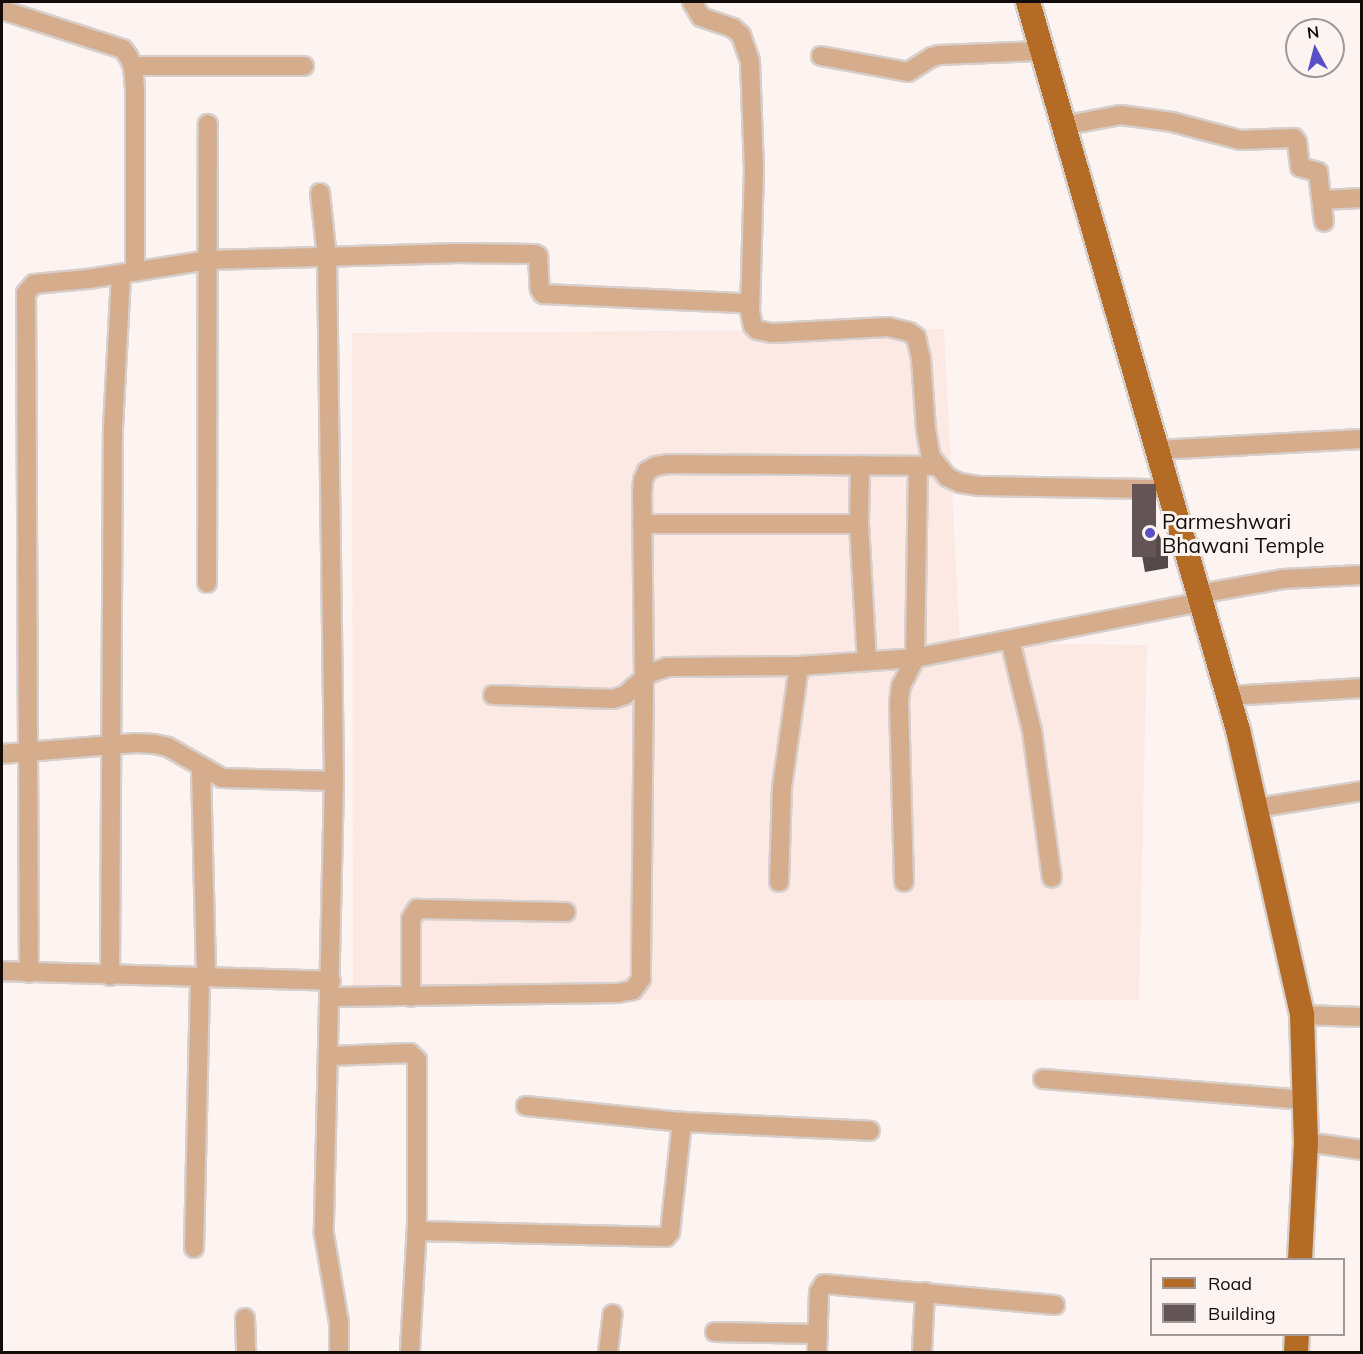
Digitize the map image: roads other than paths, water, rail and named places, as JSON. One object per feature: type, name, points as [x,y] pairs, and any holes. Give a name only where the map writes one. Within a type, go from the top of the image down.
[{"type":"main road","points":[[1028,2],[1062,126],[1229,696],[1257,808],[1302,1014],[1306,1142],[1300,1258]]},
{"type":"main road","points":[[1296,1353],[1297,1336]]},
{"type":"street","points":[[692,2],[701,17],[733,28],[741,35],[750,61],[754,169],[750,309],[753,326],[763,332],[888,327],[909,332],[919,346],[928,444],[915,658],[905,674],[899,702],[904,882]]},
{"type":"street","points":[[2,10],[123,49],[133,66],[128,273],[114,428],[110,976]]},
{"type":"street","points":[[821,56],[908,72],[932,57],[1041,51]]},
{"type":"street","points":[[133,66],[304,66]]},
{"type":"street","points":[[1062,126],[1121,115],[1172,122],[1240,140],[1294,138],[1300,167],[1318,172],[1324,222]]},
{"type":"street","points":[[207,583],[208,124]]},
{"type":"street","points":[[320,193],[327,257],[333,781],[331,989],[324,1234],[339,1323],[339,1353]]},
{"type":"street","points":[[1323,200],[1362,198]]},
{"type":"street","points":[[29,973],[30,751],[26,294],[31,286],[39,283],[128,273],[208,260],[535,254],[538,256],[540,289],[543,294],[740,303],[748,305],[750,309]]},
{"type":"street","points":[[1157,450],[1362,439]]},
{"type":"street","points":[[2,971],[203,977],[411,997],[618,993],[633,990],[637,986],[641,967],[644,679],[642,524],[643,480],[647,471],[656,466],[668,464],[927,466],[960,483],[978,486],[1168,489]]},
{"type":"street","points":[[860,465],[859,524],[867,661]]},
{"type":"street","points":[[642,524],[859,524]]},
{"type":"street","points":[[493,695],[613,699],[625,695],[655,669],[674,666],[799,666],[915,658],[1010,640],[1282,579],[1362,574]]},
{"type":"street","points":[[1010,640],[1032,731],[1052,878]]},
{"type":"street","points":[[779,882],[782,787],[799,666]]},
{"type":"street","points":[[1229,696],[1362,688]]},
{"type":"street","points":[[2,753],[136,743],[168,747],[201,768],[222,778],[235,781],[333,781]]},
{"type":"street","points":[[194,1248],[203,977],[201,768]]},
{"type":"street","points":[[1257,808],[1362,791]]},
{"type":"street","points":[[411,997],[411,919],[417,909],[567,912]]},
{"type":"street","points":[[1302,1014],[1362,1017]]},
{"type":"street","points":[[328,1056],[410,1053],[416,1056],[419,1143],[410,1353]]},
{"type":"street","points":[[1043,1079],[1305,1100]]},
{"type":"street","points":[[526,1106],[682,1122],[870,1131]]},
{"type":"street","points":[[417,1231],[666,1237],[670,1232],[682,1122]]},
{"type":"street","points":[[1306,1142],[1362,1150]]},
{"type":"street","points":[[817,1353],[819,1288],[824,1284],[1055,1305]]},
{"type":"street","points":[[922,1353],[925,1292]]},
{"type":"street","points":[[608,1353],[613,1314]]},
{"type":"street","points":[[245,1318],[246,1353]]},
{"type":"street","points":[[715,1332],[818,1334]]},
{"type":"place","name":"Parmeshwari Bhawani Temple","points":[[1150,533]]}]
